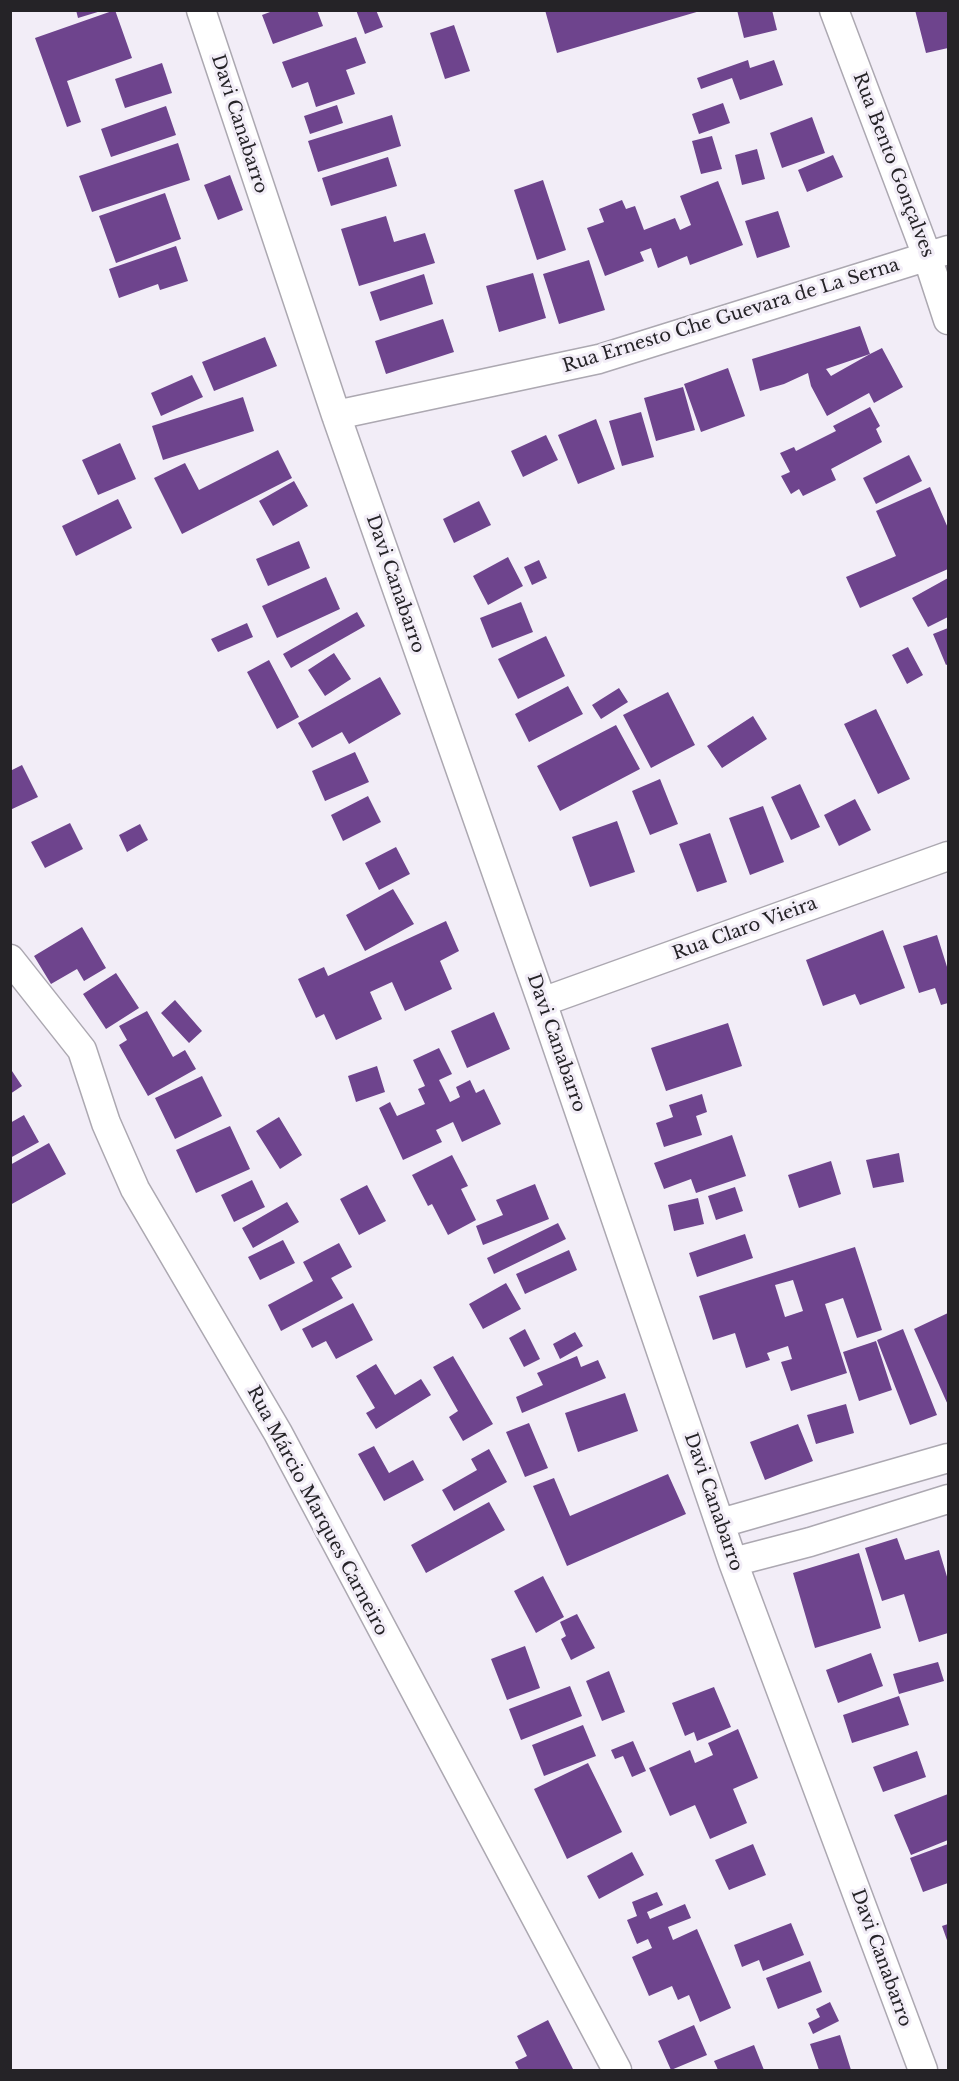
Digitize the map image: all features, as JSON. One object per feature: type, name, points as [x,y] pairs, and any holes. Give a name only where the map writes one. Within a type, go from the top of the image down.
[{"type":"street","name":"Davi Canabarro","points":[[201,10],[336,415],[542,1002],[733,1562],[923,2070]]},
{"type":"street","name":"Rua Bento Gonçalves","points":[[834,10],[938,253],[948,320]]},
{"type":"street","name":"Rua Ernesto Che Guevara de La Serna","points":[[336,415],[599,359],[938,253]]},
{"type":"street","name":"Rua Claro Vieira","points":[[542,1002],[948,856]]},
{"type":"street","name":"Rua Márcio Marques Carneiro","points":[[10,959],[82,1050],[106,1123],[135,1189],[278,1433],[617,2070]]},
{"type":"street","points":[[721,1523],[948,1458]]},
{"type":"street","points":[[733,1562],[810,1542],[948,1498]]},
{"type":"building","points":[[76,10],[100,10],[101,11],[78,18]]},
{"type":"building","points":[[115,10],[132,58],[67,81],[81,122],[67,127],[35,38]]},
{"type":"building","points":[[269,10],[317,10],[323,26],[273,44],[262,15],[270,12]]},
{"type":"building","points":[[356,10],[376,10],[383,27],[365,34]]},
{"type":"building","points":[[545,10],[700,10],[700,11],[557,53]]},
{"type":"building","points":[[737,10],[772,10],[777,30],[744,38]]},
{"type":"building","points":[[915,10],[948,10],[948,48],[926,53]]},
{"type":"building","points":[[454,25],[470,71],[445,79],[430,33]]},
{"type":"building","points":[[356,37],[366,63],[346,70],[355,94],[316,107],[308,82],[292,88],[282,62]]},
{"type":"building","points":[[748,60],[750,68],[774,60],[783,85],[740,100],[732,78],[701,89],[697,78]]},
{"type":"building","points":[[162,63],[172,93],[125,108],[115,79]]},
{"type":"building","points":[[723,103],[730,123],[699,134],[692,114]]},
{"type":"building","points":[[337,105],[343,123],[310,134],[304,116]]},
{"type":"building","points":[[166,106],[176,135],[111,157],[101,129]]},
{"type":"building","points":[[392,115],[401,146],[318,172],[308,141]]},
{"type":"building","points":[[812,117],[825,153],[782,168],[770,133]]},
{"type":"building","points":[[712,136],[722,169],[701,174],[692,141]]},
{"type":"building","points":[[178,143],[190,180],[92,212],[79,176]]},
{"type":"building","points":[[757,149],[765,179],[742,185],[735,155]]},
{"type":"building","points":[[833,155],[843,177],[807,192],[798,170]]},
{"type":"building","points":[[388,157],[397,186],[331,206],[322,178]]},
{"type":"building","points":[[230,175],[243,210],[218,220],[204,185]]},
{"type":"building","points":[[543,180],[566,250],[537,260],[514,190]]},
{"type":"building","points":[[718,181],[743,245],[690,265],[687,256],[658,268],[651,248],[640,252],[644,261],[605,276],[587,228],[604,222],[599,209],[622,200],[626,209],[635,206],[644,230],[675,218],[680,230],[691,225],[680,196]]},
{"type":"building","points":[[165,193],[181,239],[116,263],[99,216]]},
{"type":"building","points":[[778,211],[790,247],[757,258],[745,221]]},
{"type":"building","points":[[386,216],[394,242],[425,233],[435,263],[359,286],[341,229]]},
{"type":"building","points":[[176,246],[188,281],[160,290],[158,284],[119,298],[109,269]]},
{"type":"building","points":[[589,260],[605,310],[559,324],[543,274]]},
{"type":"building","points":[[533,273],[546,318],[499,332],[486,286]]},
{"type":"building","points":[[424,274],[433,304],[380,321],[370,292]]},
{"type":"building","points":[[443,319],[454,352],[386,374],[375,341]]},
{"type":"building","points":[[860,326],[870,354],[882,348],[903,387],[874,403],[869,393],[827,416],[811,386],[808,373],[784,384],[760,391],[752,359]],"holes":[[[870,354],[831,376],[826,369]]]},
{"type":"building","points":[[265,337],[277,366],[214,391],[202,362]]},
{"type":"building","points":[[728,368],[745,416],[701,432],[684,384]]},
{"type":"building","points":[[192,375],[203,397],[161,416],[151,393]]},
{"type":"building","points":[[683,387],[695,430],[656,441],[644,398]]},
{"type":"building","points":[[243,397],[254,431],[163,460],[152,426]]},
{"type":"building","points":[[870,407],[880,426],[876,429],[882,442],[831,469],[836,480],[803,496],[799,489],[791,494],[781,476],[790,472],[780,453],[794,447],[796,451],[836,431],[833,426]]},
{"type":"building","points":[[641,412],[654,457],[622,466],[609,421]]},
{"type":"building","points":[[596,419],[615,469],[578,484],[558,435]]},
{"type":"building","points":[[546,435],[558,460],[523,477],[511,451]]},
{"type":"building","points":[[120,443],[136,479],[98,495],[82,460]]},
{"type":"building","points":[[278,450],[292,478],[182,534],[154,478],[185,463],[199,490]]},
{"type":"building","points":[[909,455],[922,481],[876,504],[863,478]]},
{"type":"building","points":[[294,481],[308,506],[273,526],[259,501]]},
{"type":"building","points":[[930,487],[948,528],[948,569],[860,608],[846,577],[896,556],[876,511]]},
{"type":"building","points":[[118,499],[132,528],[76,556],[62,526]]},
{"type":"building","points":[[479,501],[491,525],[454,543],[443,519]]},
{"type":"building","points":[[299,541],[310,568],[268,586],[256,559]]},
{"type":"building","points":[[508,557],[523,586],[488,605],[473,576]]},
{"type":"building","points":[[539,560],[547,578],[532,585],[524,567]]},
{"type":"building","points":[[326,577],[340,609],[277,638],[262,606]]},
{"type":"building","points":[[948,578],[948,617],[928,627],[912,598]]},
{"type":"building","points":[[521,602],[533,632],[492,648],[480,618]]},
{"type":"building","points":[[357,612],[365,626],[291,668],[283,654]]},
{"type":"building","points":[[247,623],[253,637],[218,652],[211,639]]},
{"type":"building","points":[[948,628],[948,664],[946,665],[933,634]]},
{"type":"building","points":[[546,636],[565,676],[518,699],[498,659]]},
{"type":"building","points":[[908,647],[923,675],[907,684],[892,655]]},
{"type":"building","points":[[334,653],[351,679],[325,696],[308,670]]},
{"type":"building","points":[[269,660],[299,717],[277,729],[247,672]]},
{"type":"building","points":[[380,677],[401,714],[349,744],[342,732],[312,748],[298,723]]},
{"type":"building","points":[[568,686],[583,714],[529,742],[515,714]]},
{"type":"building","points":[[619,688],[628,702],[601,719],[592,705]]},
{"type":"building","points":[[668,692],[695,745],[651,768],[623,715]]},
{"type":"building","points":[[876,709],[910,779],[878,794],[844,724]]},
{"type":"building","points":[[753,716],[767,739],[722,768],[707,746]]},
{"type":"building","points":[[616,725],[640,769],[560,811],[537,766]]},
{"type":"building","points":[[355,752],[369,782],[325,801],[312,771]]},
{"type":"building","points":[[22,765],[38,797],[10,810],[10,771]]},
{"type":"building","points":[[660,779],[678,824],[650,835],[632,791]]},
{"type":"building","points":[[800,784],[820,827],[791,840],[771,797]]},
{"type":"building","points":[[368,796],[381,822],[343,841],[331,815]]},
{"type":"building","points":[[855,799],[871,830],[839,846],[824,815]]},
{"type":"building","points":[[763,806],[784,862],[750,875],[729,818]]},
{"type":"building","points":[[617,821],[635,872],[590,887],[572,837]]},
{"type":"building","points":[[70,823],[83,849],[45,868],[31,842]]},
{"type":"building","points":[[140,824],[148,840],[127,852],[119,835]]},
{"type":"building","points":[[710,833],[727,882],[697,892],[679,844]]},
{"type":"building","points":[[396,847],[410,874],[379,890],[365,863]]},
{"type":"building","points":[[393,889],[414,924],[365,951],[346,915]]},
{"type":"building","points":[[446,921],[459,951],[440,961],[452,989],[405,1011],[392,982],[370,992],[382,1019],[336,1040],[324,1014],[316,1018],[298,979],[324,967],[328,976]]},
{"type":"building","points":[[82,927],[106,968],[84,981],[77,969],[51,984],[34,956]]},
{"type":"building","points":[[883,930],[905,988],[860,1005],[855,994],[823,1006],[806,960]]},
{"type":"building","points":[[937,935],[948,970],[948,1003],[941,1005],[935,988],[919,993],[903,946]]},
{"type":"building","points":[[116,973],[139,1008],[106,1029],[83,994]]},
{"type":"building","points":[[175,1000],[202,1031],[189,1043],[161,1013]]},
{"type":"building","points":[[147,1011],[173,1057],[185,1050],[196,1069],[148,1096],[119,1045],[127,1040],[119,1026]]},
{"type":"building","points":[[494,1012],[510,1049],[467,1068],[451,1031]]},
{"type":"building","points":[[728,1023],[742,1066],[666,1091],[651,1048]]},
{"type":"building","points":[[439,1048],[452,1074],[439,1080],[450,1102],[460,1097],[456,1087],[470,1080],[476,1093],[484,1089],[501,1124],[462,1142],[453,1122],[436,1130],[442,1142],[403,1160],[379,1108],[390,1102],[397,1116],[425,1104],[418,1089],[425,1086],[413,1060]]},
{"type":"building","points":[[377,1066],[385,1092],[356,1102],[348,1076]]},
{"type":"building","points":[[10,1068],[22,1086],[10,1094]]},
{"type":"building","points":[[202,1076],[222,1116],[175,1139],[155,1098]]},
{"type":"building","points":[[702,1094],[707,1112],[696,1116],[702,1135],[664,1147],[656,1123],[673,1117],[669,1105]]},
{"type":"building","points":[[24,1115],[39,1142],[10,1158],[10,1123]]},
{"type":"building","points":[[279,1117],[302,1155],[280,1169],[256,1131]]},
{"type":"building","points":[[230,1126],[250,1169],[196,1193],[176,1150]]},
{"type":"building","points":[[732,1135],[746,1176],[696,1193],[691,1179],[664,1189],[654,1163]]},
{"type":"building","points":[[49,1143],[66,1174],[10,1205],[10,1165]]},
{"type":"building","points":[[899,1153],[904,1182],[873,1188],[866,1160]]},
{"type":"building","points":[[452,1155],[468,1186],[461,1189],[476,1220],[448,1235],[432,1204],[428,1206],[412,1175]]},
{"type":"building","points":[[831,1161],[841,1194],[799,1208],[788,1175]]},
{"type":"building","points":[[252,1180],[265,1207],[234,1222],[221,1195]]},
{"type":"building","points":[[535,1184],[549,1219],[483,1245],[476,1226],[503,1215],[496,1200]]},
{"type":"building","points":[[367,1185],[386,1221],[359,1235],[340,1199]]},
{"type":"building","points":[[735,1187],[743,1211],[716,1220],[708,1196]]},
{"type":"building","points":[[698,1198],[704,1224],[674,1231],[668,1205]]},
{"type":"building","points":[[287,1202],[299,1222],[253,1248],[242,1228]]},
{"type":"building","points":[[558,1223],[566,1239],[494,1274],[487,1258]]},
{"type":"building","points":[[745,1234],[753,1258],[697,1277],[689,1253]]},
{"type":"building","points":[[283,1240],[295,1263],[260,1280],[248,1257]]},
{"type":"building","points":[[339,1243],[352,1267],[331,1278],[343,1298],[281,1331],[268,1305],[313,1281],[303,1262]]},
{"type":"building","points":[[855,1247],[882,1330],[857,1338],[843,1298],[825,1304],[847,1373],[791,1391],[781,1362],[792,1359],[788,1346],[767,1353],[770,1360],[746,1368],[735,1333],[713,1340],[699,1296]],"holes":[[[793,1280],[803,1311],[785,1317],[775,1285]]]},
{"type":"building","points":[[569,1250],[577,1270],[525,1294],[516,1274]]},
{"type":"building","points":[[506,1283],[521,1309],[483,1329],[469,1304]]},
{"type":"building","points":[[353,1303],[373,1340],[336,1359],[326,1341],[312,1348],[302,1329]]},
{"type":"building","points":[[948,1313],[948,1405],[914,1329]]},
{"type":"building","points":[[525,1329],[540,1359],[524,1367],[509,1338]]},
{"type":"building","points":[[903,1329],[937,1415],[910,1425],[877,1340]]},
{"type":"building","points":[[575,1332],[583,1346],[560,1359],[553,1344]]},
{"type":"building","points":[[876,1341],[892,1390],[859,1401],[843,1352]]},
{"type":"building","points":[[453,1356],[493,1424],[463,1441],[449,1417],[458,1411],[433,1367]]},
{"type":"building","points":[[577,1356],[581,1367],[598,1360],[606,1378],[522,1413],[516,1397],[543,1385],[537,1373]]},
{"type":"building","points":[[376,1364],[395,1395],[421,1379],[431,1395],[376,1429],[366,1413],[375,1408],[356,1376]]},
{"type":"building","points":[[625,1393],[638,1431],[578,1452],[565,1413]]},
{"type":"building","points":[[846,1404],[854,1433],[816,1444],[807,1415]]},
{"type":"building","points":[[529,1423],[548,1468],[525,1477],[506,1432]]},
{"type":"building","points":[[798,1424],[813,1461],[765,1480],[750,1442]]},
{"type":"building","points":[[374,1446],[389,1473],[413,1460],[424,1480],[384,1501],[358,1454]]},
{"type":"building","points":[[489,1449],[507,1482],[454,1511],[442,1490],[477,1470],[471,1459]]},
{"type":"building","points":[[668,1474],[686,1514],[567,1566],[533,1486],[554,1478],[570,1516]]},
{"type":"building","points":[[489,1502],[505,1530],[426,1573],[411,1545]]},
{"type":"building","points":[[897,1538],[905,1560],[939,1550],[948,1580],[948,1633],[919,1642],[904,1594],[882,1601],[865,1548]]},
{"type":"building","points":[[859,1553],[881,1628],[815,1648],[793,1573]]},
{"type":"building","points":[[543,1576],[564,1617],[536,1633],[514,1591]]},
{"type":"building","points":[[577,1614],[595,1648],[571,1660],[561,1639],[566,1636],[560,1622]]},
{"type":"building","points":[[525,1646],[540,1688],[507,1700],[491,1659]]},
{"type":"building","points":[[871,1653],[883,1686],[838,1703],[826,1670]]},
{"type":"building","points":[[938,1662],[944,1681],[899,1694],[893,1674]]},
{"type":"building","points":[[609,1671],[625,1712],[602,1721],[586,1681]]},
{"type":"building","points":[[570,1686],[582,1716],[521,1740],[509,1709]]},
{"type":"building","points":[[714,1687],[731,1727],[697,1741],[694,1732],[685,1736],[672,1703]]},
{"type":"building","points":[[899,1696],[909,1725],[852,1743],[843,1715]]},
{"type":"building","points":[[583,1725],[596,1756],[544,1776],[532,1745]]},
{"type":"building","points":[[738,1729],[758,1778],[733,1789],[747,1823],[710,1839],[695,1805],[670,1816],[649,1768],[690,1750],[695,1763],[713,1755],[708,1743]]},
{"type":"building","points":[[633,1741],[646,1771],[632,1777],[623,1756],[615,1759],[611,1750]]},
{"type":"building","points":[[917,1751],[926,1777],[883,1792],[873,1767]]},
{"type":"building","points":[[588,1763],[622,1832],[567,1859],[534,1789]]},
{"type":"building","points":[[948,1794],[948,1840],[911,1855],[894,1815]]},
{"type":"building","points":[[753,1844],[766,1875],[729,1890],[715,1860]]},
{"type":"building","points":[[948,1844],[948,1883],[923,1892],[910,1858]]},
{"type":"building","points":[[632,1852],[644,1875],[599,1899],[587,1876]]},
{"type":"building","points":[[657,1892],[663,1905],[647,1912],[650,1919],[685,1904],[691,1918],[668,1927],[673,1940],[697,1929],[731,2008],[700,2022],[689,1995],[678,2000],[672,1986],[649,1996],[632,1957],[652,1948],[648,1939],[637,1944],[627,1920],[637,1916],[632,1902]]},
{"type":"building","points":[[791,1923],[804,1955],[763,1971],[759,1960],[742,1967],[734,1945]]},
{"type":"building","points":[[948,1924],[948,1943],[942,1926]]},
{"type":"building","points":[[810,1961],[822,1992],[778,2009],[766,1978]]},
{"type":"building","points":[[830,2002],[839,2021],[813,2034],[808,2023],[820,2017],[816,2009]]},
{"type":"building","points":[[548,2020],[573,2069],[519,2070],[515,2062],[527,2056],[517,2036]]},
{"type":"building","points":[[694,2025],[707,2055],[671,2070],[658,2041]]},
{"type":"building","points":[[840,2035],[851,2070],[819,2070],[810,2044]]},
{"type":"building","points":[[754,2045],[764,2070],[718,2070],[714,2061]]}]
